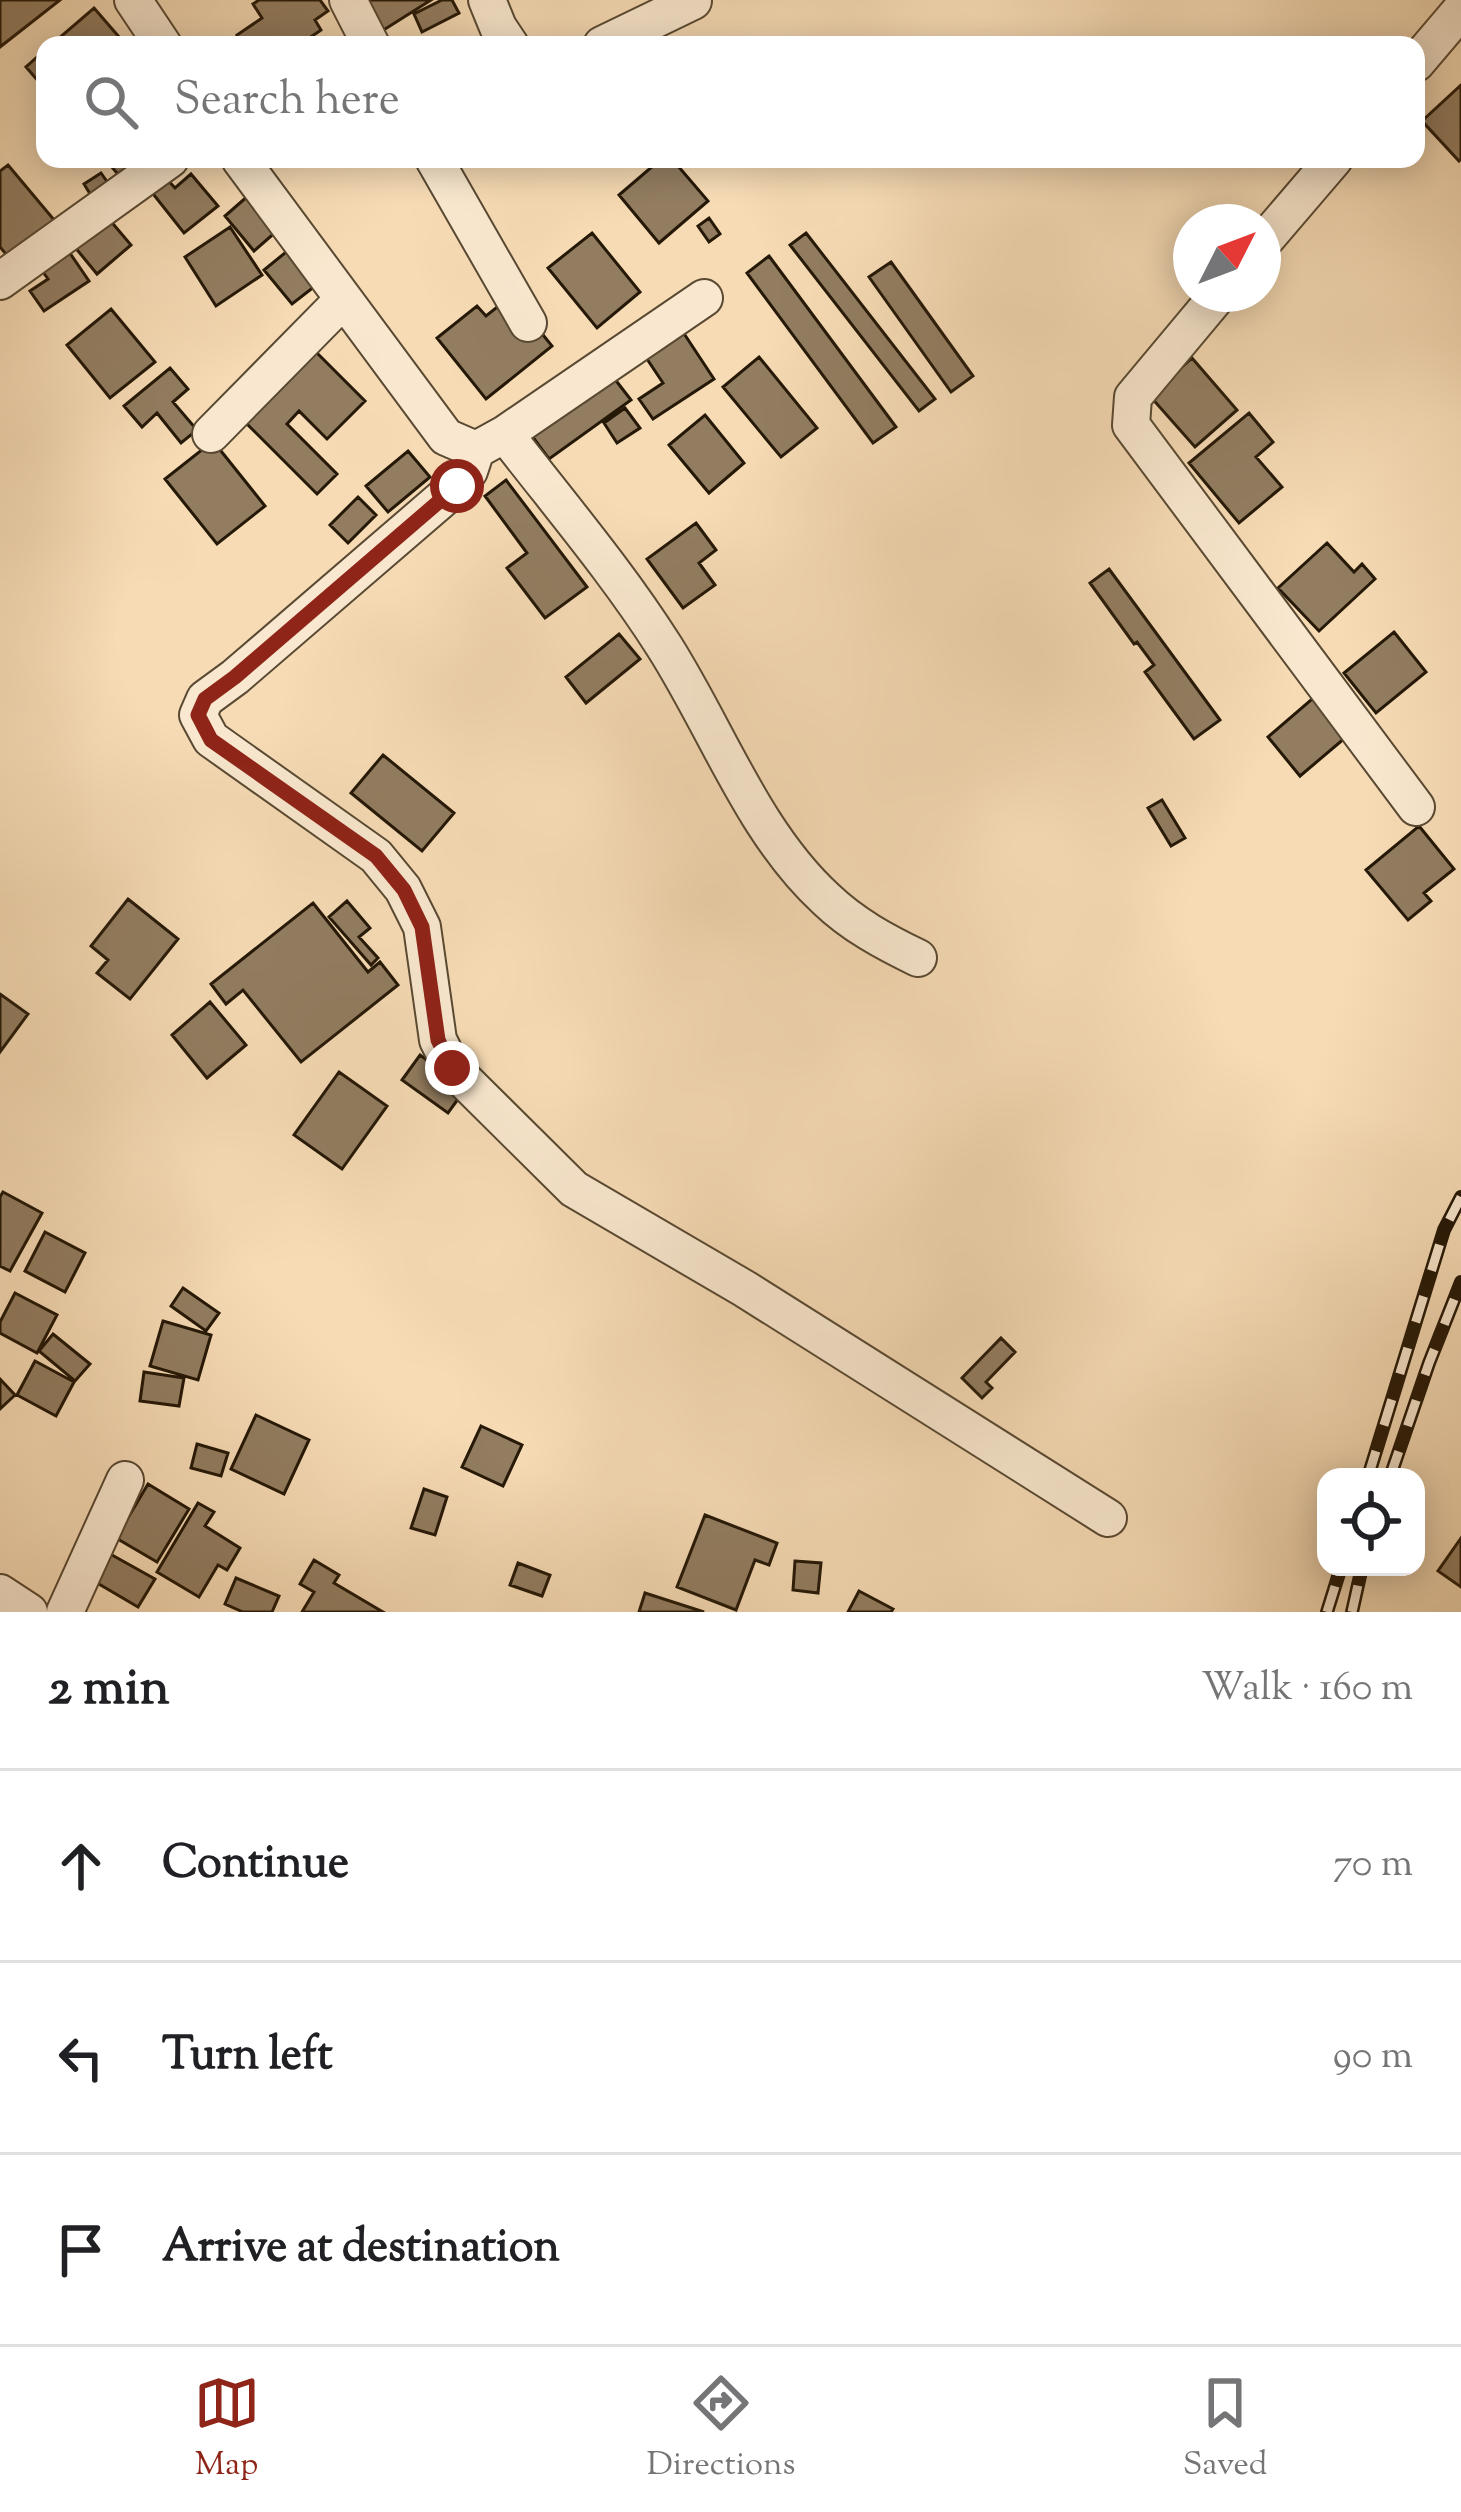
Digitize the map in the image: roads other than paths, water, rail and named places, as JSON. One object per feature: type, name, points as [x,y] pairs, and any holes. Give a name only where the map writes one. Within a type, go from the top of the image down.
[{"type":"street","points":[[133,0],[157,36]]},
{"type":"street","points":[[348,0],[366,36]]},
{"type":"street","points":[[488,0],[504,36]]},
{"type":"street","points":[[621,36],[693,2]]},
{"type":"street","points":[[1425,52],[1461,10]]},
{"type":"street","points":[[0,281],[157,168]]},
{"type":"street","points":[[247,168],[446,436],[490,442],[638,606],[790,861],[855,923],[918,958]]},
{"type":"street","points":[[439,168],[528,323]]},
{"type":"street","points":[[1281,221],[1326,168]]},
{"type":"street","points":[[704,298],[490,442],[457,486],[205,699],[198,715],[211,740],[376,856],[404,890],[422,927],[438,1040],[452,1068],[574,1189],[745,1289],[1108,1518]]},
{"type":"street","points":[[211,434],[343,300]]},
{"type":"street","points":[[1204,312],[1133,398],[1131,425],[1415,807]]},
{"type":"street","points":[[64,1612],[125,1480]]},
{"type":"street","points":[[0,1593],[29,1612]]},
{"type":"railway","points":[[1371,1468],[1444,1230],[1461,1197]]},
{"type":"railway","points":[[1393,1468],[1461,1282]]},
{"type":"railway","points":[[1327,1612],[1338,1576]]},
{"type":"railway","points":[[1352,1612],[1360,1576]]}]
